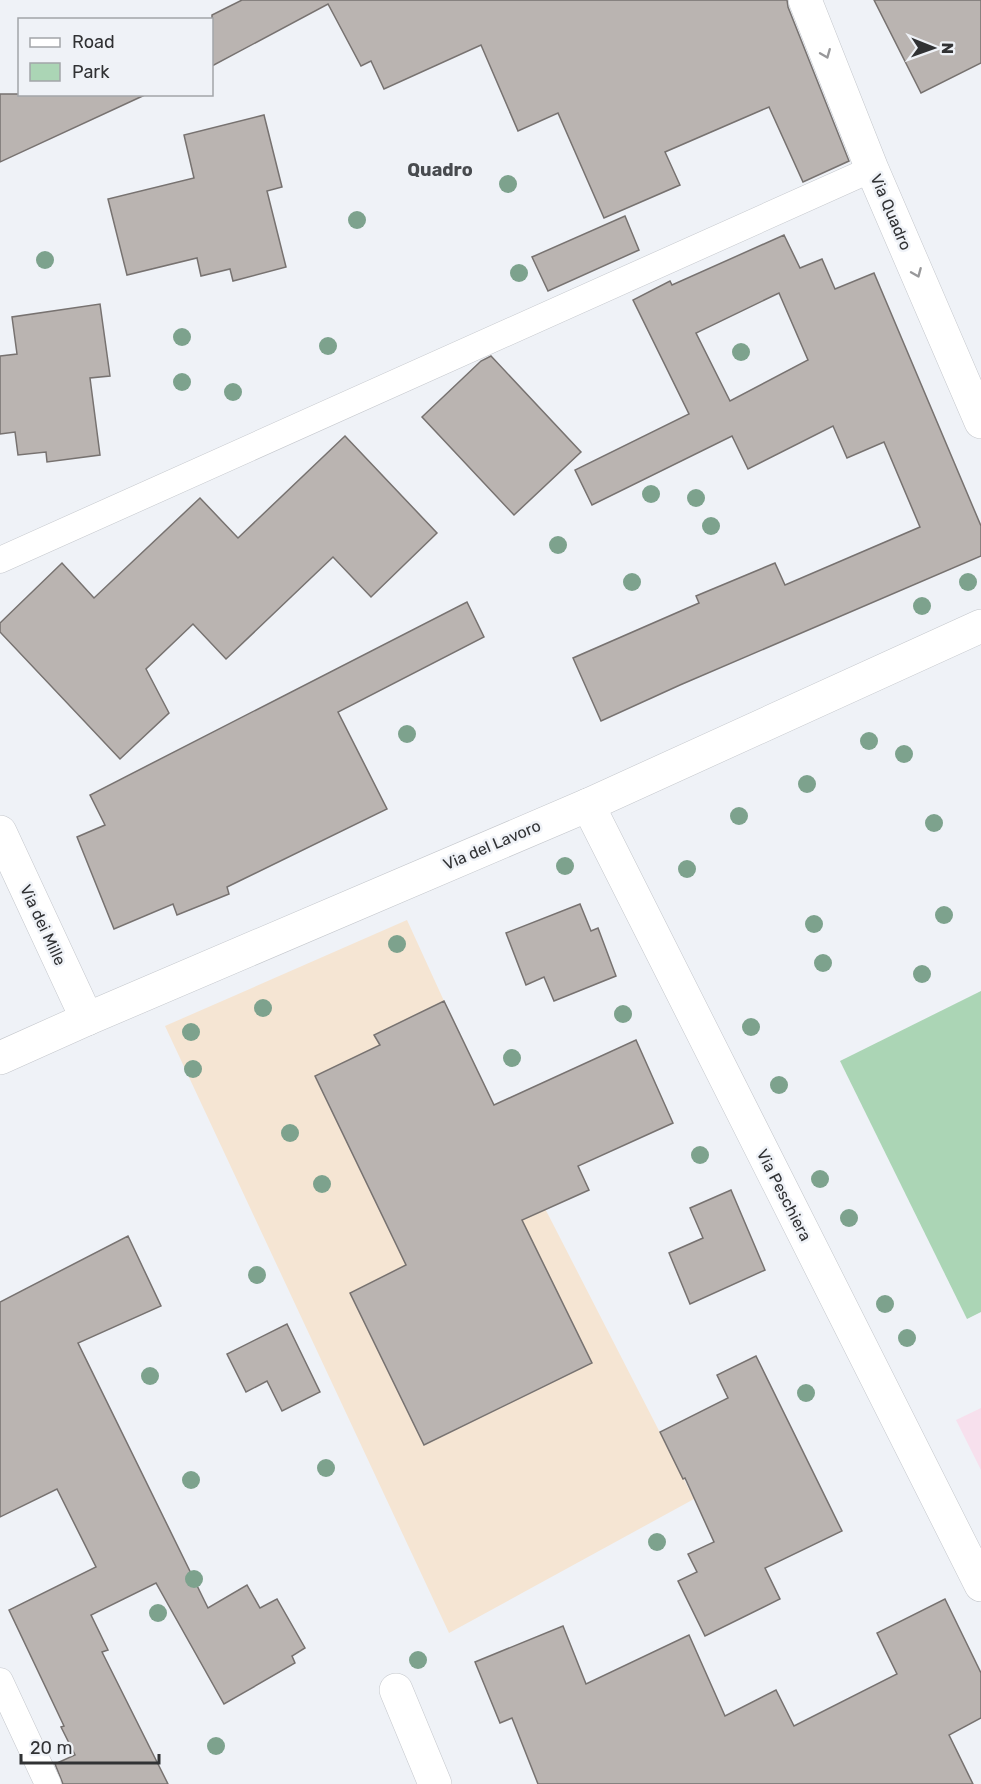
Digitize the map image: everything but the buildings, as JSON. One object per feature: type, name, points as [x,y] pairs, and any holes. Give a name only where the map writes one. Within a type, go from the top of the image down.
[{"type":"street","name":"Via Quadro","points":[[805,0],[872,169],[981,422]]},
{"type":"street","name":"Via del Lavoro","points":[[0,1058],[588,804],[981,626]]},
{"type":"street","name":"Via Peschiera","points":[[588,804],[981,1585]]},
{"type":"street","name":"Via dei Mille","points":[[0,832],[87,1019]]},
{"type":"street","points":[[396,1689],[435,1784]]},
{"type":"lane","points":[[0,560],[872,169]]},
{"type":"lane","points":[[0,1681],[48,1784]]},
{"type":"shaded area","points":[[407,920],[534,1187],[694,1499],[449,1633],[165,1026]]},
{"type":"shaded area","points":[[981,1408],[981,1470],[956,1420]]},
{"type":"green space","points":[[981,991],[981,1312],[967,1319],[840,1061]]},
{"type":"district","name":"Quadro","points":[[440,170]]}]
